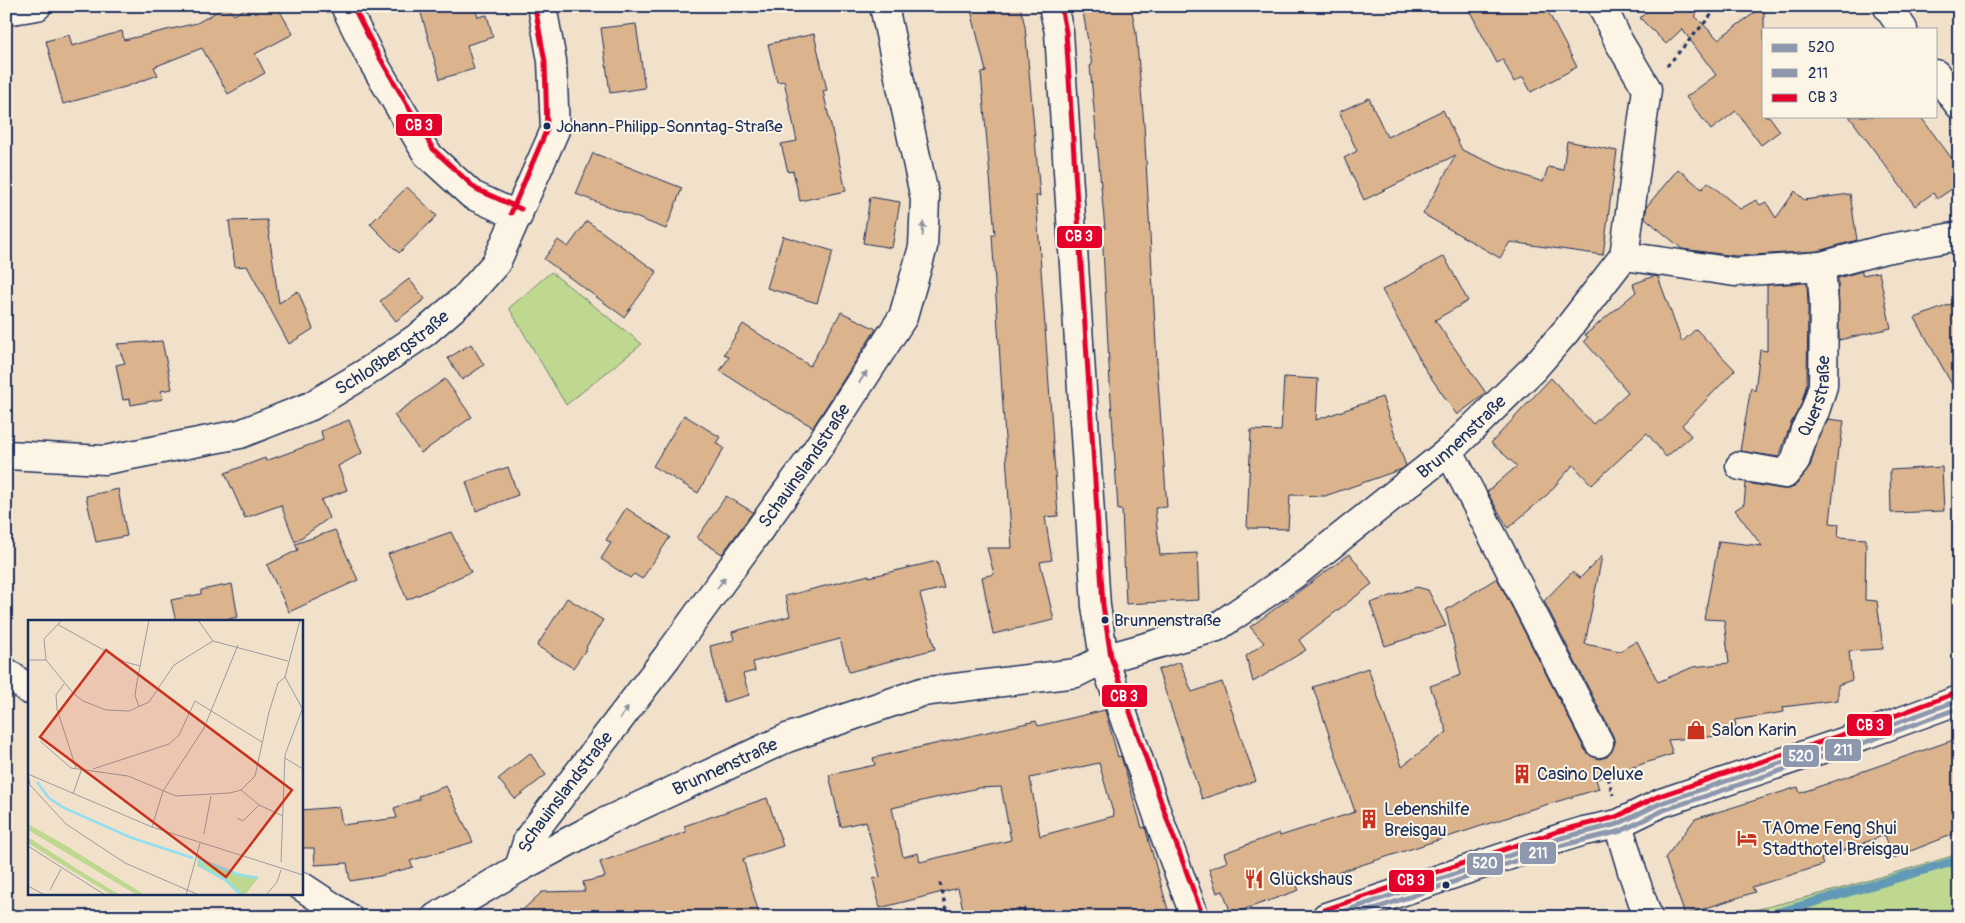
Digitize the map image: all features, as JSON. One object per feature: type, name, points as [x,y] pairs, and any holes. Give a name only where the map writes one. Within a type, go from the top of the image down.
[{"type":"street","points":[[6,11],[37,6]]},
{"type":"street","points":[[345,6],[370,57],[426,154],[472,195],[518,216]]},
{"type":"street","name":"Schloßbergstraße","points":[[6,455],[105,460],[240,434],[311,406],[367,372],[424,333],[467,296],[496,263],[555,130],[552,61],[542,6]]},
{"type":"street","points":[[1053,6],[1059,32],[1096,606],[1104,659],[1195,917]]},
{"type":"street","points":[[1602,6],[1619,42],[1647,89],[1624,256],[1736,272],[1821,266],[1885,249],[1959,236]]},
{"type":"street","points":[[1887,6],[1902,28]]},
{"type":"street","name":"Schauinslandstraße","points":[[519,868],[528,838],[667,656],[812,457],[903,317],[922,246],[925,199],[884,7]]},
{"type":"street","points":[[1938,77],[1959,105]]},
{"type":"street","name":"Brunnenstraße","points":[[438,916],[519,868],[605,822],[787,738],[922,692],[1076,672],[1104,659],[1217,627],[1292,576],[1449,451],[1532,369],[1566,330],[1624,256]]},
{"type":"street","name":"Querstraße","points":[[1740,466],[1785,474],[1795,462],[1805,430],[1815,411],[1823,386],[1824,304],[1821,266]]},
{"type":"street","points":[[1449,451],[1598,743]]},
{"type":"street","points":[[6,672],[28,689]]},
{"type":"street","points":[[1326,917],[1561,838],[1618,824],[1661,803],[1864,735],[1959,700]]},
{"type":"street","points":[[1618,824],[1648,917]]},
{"type":"street","points":[[302,887],[348,917]]},
{"type":"path","points":[[1647,89],[1719,6]]},
{"type":"path","points":[[1598,743],[1612,792],[1618,824]]},
{"type":"path","points":[[940,883],[948,917]]},
{"type":"path","points":[[993,917],[1024,909],[1026,917]]},
{"type":"green space","points":[[551,272],[642,344],[566,405],[509,308]]},
{"type":"green space","points":[[1959,854],[1959,917],[1726,917],[1832,891]]},
{"type":"building","points":[[227,6],[234,15],[250,6],[277,6],[293,34],[255,54],[265,73],[228,94],[202,48],[154,67],[158,75],[125,87],[63,104],[46,41],[69,35],[72,46],[122,31],[124,40],[197,23]]},
{"type":"building","points":[[419,6],[474,6],[478,17],[487,15],[493,37],[467,45],[474,69],[440,79]]},
{"type":"building","points":[[970,6],[1020,6],[1025,26],[1040,196],[1036,196],[1058,516],[1045,517],[1052,560],[1040,562],[1054,620],[993,634],[982,577],[994,574],[987,548],[1012,548],[992,235],[995,235],[981,73],[986,72]]},
{"type":"building","points":[[1082,6],[1131,6],[1136,33],[1144,124],[1167,507],[1155,508],[1160,555],[1197,553],[1199,600],[1126,604],[1122,510],[1118,510],[1110,384],[1102,229],[1105,229],[1090,66],[1092,65]]},
{"type":"building","points":[[1467,6],[1545,6],[1577,67],[1531,92],[1523,77],[1514,82],[1503,60],[1497,63]]},
{"type":"building","points":[[1652,6],[1705,6],[1695,16],[1718,39],[1764,6],[1764,28],[1762,28],[1762,118],[1770,118],[1780,131],[1761,145],[1736,111],[1711,130],[1686,97],[1716,75],[1682,29],[1666,44],[1640,18]]},
{"type":"building","points":[[636,24],[645,88],[610,93],[601,28]]},
{"type":"building","points":[[814,34],[827,90],[823,91],[846,191],[800,201],[793,171],[788,172],[781,144],[797,141],[784,81],[777,82],[768,44]]},
{"type":"building","points":[[1369,98],[1387,137],[1443,110],[1462,150],[1500,167],[1543,182],[1548,167],[1563,170],[1567,141],[1617,151],[1603,255],[1510,242],[1500,258],[1423,214],[1456,155],[1364,200],[1344,158],[1357,151],[1339,112]]},
{"type":"building","points":[[1850,118],[1922,118],[1959,168],[1959,184],[1937,199],[1933,193],[1915,206]]},
{"type":"building","points":[[593,153],[682,188],[666,229],[576,194]]},
{"type":"building","points":[[1678,169],[1702,189],[1708,182],[1740,209],[1756,200],[1760,205],[1766,202],[1776,218],[1795,191],[1804,200],[1850,194],[1857,240],[1818,251],[1736,256],[1682,249],[1645,218],[1647,206]]},
{"type":"building","points":[[407,187],[437,216],[399,253],[370,224]]},
{"type":"building","points":[[870,197],[900,202],[892,248],[863,243]]},
{"type":"building","points":[[267,220],[279,303],[298,291],[313,329],[289,344],[247,266],[235,267],[229,221]]},
{"type":"building","points":[[587,221],[657,272],[624,317],[544,259],[558,240],[568,247]]},
{"type":"building","points":[[783,236],[833,251],[817,303],[767,288]]},
{"type":"building","points":[[1444,256],[1468,301],[1435,320],[1486,393],[1457,415],[1425,369],[1382,290]]},
{"type":"building","points":[[1862,271],[1862,275],[1879,272],[1891,328],[1839,340],[1838,278]]},
{"type":"building","points":[[1654,276],[1658,277],[1682,342],[1696,329],[1735,370],[1682,425],[1691,436],[1666,457],[1647,433],[1592,485],[1573,465],[1548,494],[1508,528],[1487,492],[1517,466],[1491,443],[1551,378],[1593,424],[1628,392],[1584,341],[1588,337],[1585,335],[1636,292],[1633,284]]},
{"type":"building","points":[[409,279],[425,299],[396,321],[380,301]]},
{"type":"building","points":[[1807,283],[1807,383],[1801,405],[1791,423],[1779,457],[1740,451],[1751,387],[1755,391],[1760,350],[1767,351],[1767,285]]},
{"type":"building","points":[[1959,301],[1959,397],[1915,318]]},
{"type":"building","points":[[841,312],[876,329],[813,427],[770,403],[720,371],[729,357],[724,354],[743,324],[810,366]]},
{"type":"building","points":[[162,341],[172,389],[161,391],[163,399],[131,405],[130,399],[123,400],[116,365],[125,363],[117,344]]},
{"type":"building","points":[[471,344],[484,365],[462,380],[448,358]]},
{"type":"building","points":[[1284,377],[1318,379],[1316,420],[1382,397],[1406,466],[1325,496],[1290,495],[1288,529],[1247,528],[1251,430],[1281,431]]},
{"type":"building","points":[[445,379],[472,417],[421,453],[394,415]]},
{"type":"building","points":[[684,415],[720,437],[716,443],[724,448],[698,493],[653,466]]},
{"type":"building","points":[[1828,419],[1844,421],[1840,448],[1838,448],[1830,523],[1839,524],[1838,537],[1866,539],[1865,600],[1877,601],[1883,649],[1849,651],[1852,680],[1838,685],[1838,700],[1783,707],[1784,712],[1735,720],[1736,727],[1719,730],[1720,736],[1668,740],[1673,754],[1596,779],[1599,789],[1512,815],[1297,886],[1299,890],[1231,914],[1223,891],[1217,893],[1209,869],[1227,862],[1224,853],[1279,833],[1280,836],[1355,812],[1313,687],[1368,668],[1402,766],[1447,732],[1430,686],[1461,675],[1446,610],[1497,578],[1585,750],[1591,756],[1599,759],[1607,757],[1612,751],[1615,743],[1613,736],[1544,601],[1572,572],[1580,578],[1602,556],[1585,644],[1620,651],[1637,641],[1658,682],[1693,667],[1729,663],[1724,620],[1704,619],[1719,541],[1762,546],[1735,510],[1744,504],[1746,483],[1782,489],[1790,489],[1797,484],[1810,467],[1819,436]]},
{"type":"building","points":[[349,420],[362,453],[338,466],[347,490],[321,500],[329,518],[295,542],[281,505],[245,518],[225,473],[265,458],[266,461],[323,440],[321,431]]},
{"type":"building","points":[[508,467],[518,495],[476,511],[466,482]]},
{"type":"building","points":[[1942,467],[1944,511],[1891,513],[1890,470]]},
{"type":"building","points":[[118,489],[127,536],[96,542],[86,496]]},
{"type":"building","points":[[726,496],[753,512],[722,554],[697,538]]},
{"type":"building","points":[[626,508],[670,537],[642,579],[634,574],[630,578],[601,559],[611,543],[606,540]]},
{"type":"building","points":[[335,530],[358,580],[289,612],[267,565],[298,550],[295,544]]},
{"type":"building","points":[[451,532],[471,572],[407,600],[388,554]]},
{"type":"building","points":[[1350,554],[1372,584],[1299,640],[1306,650],[1253,682],[1246,656],[1264,643],[1250,627]]},
{"type":"building","points":[[937,561],[944,588],[920,594],[935,649],[849,672],[840,639],[753,662],[755,671],[743,674],[749,695],[724,702],[710,646],[734,640],[732,632],[790,616],[785,596],[869,575],[869,577]]},
{"type":"building","points":[[232,584],[238,617],[224,620],[176,620],[171,600],[201,594],[201,590]]},
{"type":"building","points":[[1417,587],[1428,590],[1446,626],[1385,646],[1370,603]]},
{"type":"building","points":[[567,598],[603,620],[573,668],[537,646]]},
{"type":"building","points":[[1180,662],[1192,692],[1222,682],[1256,781],[1202,799],[1158,670]]},
{"type":"building","points":[[1105,710],[1118,757],[1121,756],[1142,828],[1145,827],[1170,917],[965,917],[958,888],[880,908],[873,879],[880,877],[866,821],[841,827],[829,775],[875,765],[873,758],[1036,721],[1038,726]],"holes":[[[1099,763],[1114,816],[1040,836],[1030,778]],[[1001,787],[1011,840],[920,862],[918,853],[903,857],[892,808],[978,788]]]},
{"type":"building","points":[[1959,738],[1959,832],[1893,858],[1885,835],[1821,859],[1823,865],[1752,887],[1755,892],[1685,915],[1665,858],[1695,819],[1798,787],[1800,793]]},
{"type":"building","points":[[530,753],[546,775],[515,799],[498,779]]},
{"type":"building","points":[[446,786],[473,842],[410,861],[413,867],[380,876],[350,881],[347,863],[315,865],[314,848],[302,848],[302,810],[339,807],[342,825],[397,818],[394,808],[420,799],[418,796]]},
{"type":"building","points":[[767,798],[783,846],[743,859],[760,917],[515,917],[542,892],[585,891],[583,882],[605,877],[600,862],[686,832],[684,826]]},
{"type":"waterway","points":[[1763,917],[1959,860]]},
{"type":"transit line","points":[[353,6],[377,53],[433,149],[476,189],[521,209]]},
{"type":"transit line","points":[[1061,6],[1066,32],[1103,605],[1111,657],[1202,914]]},
{"type":"transit line","points":[[511,213],[547,129],[545,62],[535,7]]},
{"type":"transit line","points":[[1324,910],[1559,831],[1616,817],[1659,796],[1862,728],[1956,693]]},
{"type":"transit line","name":"520","points":[[1327,917],[1561,838],[1618,824],[1661,803],[1864,735],[1959,700]]},
{"type":"transit line","name":"211","points":[[1350,917],[1563,845],[1621,831],[1664,810],[1866,742],[1959,708]]},
{"type":"place","name":"Johann-Philipp-Sonntag-Straße","points":[[547,126]]},
{"type":"place","name":"Brunnenstraße","points":[[1105,620]]},
{"type":"place","name":"Salon Karin","points":[[1696,730]]},
{"type":"place","name":"Casino Deluxe","points":[[1522,774]]},
{"type":"place","name":"Lebenshilfe Breisgau","points":[[1369,819]]},
{"type":"place","name":"TAOme Feng Shui Stadthotel Breisgau","points":[[1747,838]]},
{"type":"place","name":"Glückshaus","points":[[1254,879]]}]
